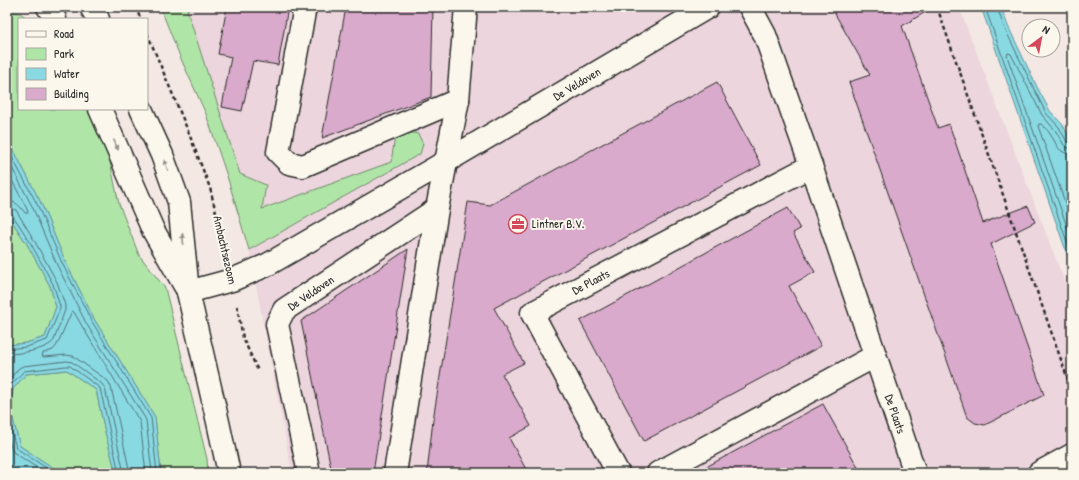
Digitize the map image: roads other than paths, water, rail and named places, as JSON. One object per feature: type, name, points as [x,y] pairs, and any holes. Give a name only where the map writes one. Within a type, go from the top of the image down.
[{"type":"street","points":[[48,7],[54,18]]},
{"type":"street","points":[[91,7],[97,18]]},
{"type":"street","points":[[306,7],[278,152],[288,163],[303,166],[458,100]]},
{"type":"street","points":[[395,473],[437,209],[458,100],[466,7]]},
{"type":"street","name":"De Veldoven","points":[[188,292],[232,280],[268,265],[708,7]]},
{"type":"street","name":"De Plaats","points":[[750,7],[765,35],[915,473]]},
{"type":"street","points":[[100,110],[153,230],[188,292]]},
{"type":"street","points":[[141,110],[162,155],[179,202],[188,292],[229,473]]},
{"type":"street","name":"De Plaats","points":[[618,473],[532,313],[811,166]]},
{"type":"street","name":"De Veldoven","points":[[310,473],[277,324],[284,310],[437,209]]},
{"type":"street","points":[[658,473],[875,356]]},
{"type":"street","points":[[1039,473],[1072,455]]},
{"type":"water","points":[[981,7],[1001,7],[1021,53],[1021,58],[1023,58],[1050,111],[1063,125],[1072,143],[1072,268]]},
{"type":"water","points":[[7,142],[12,147],[41,203],[65,261],[94,319],[155,417],[161,473],[116,473],[96,390],[67,370],[26,374],[13,389],[10,408],[20,446],[61,473],[7,473],[7,345],[26,343],[45,337],[56,307],[50,286],[27,244],[7,214]]},
{"type":"place","name":"Lintner B.V.","points":[[518,224]]}]
